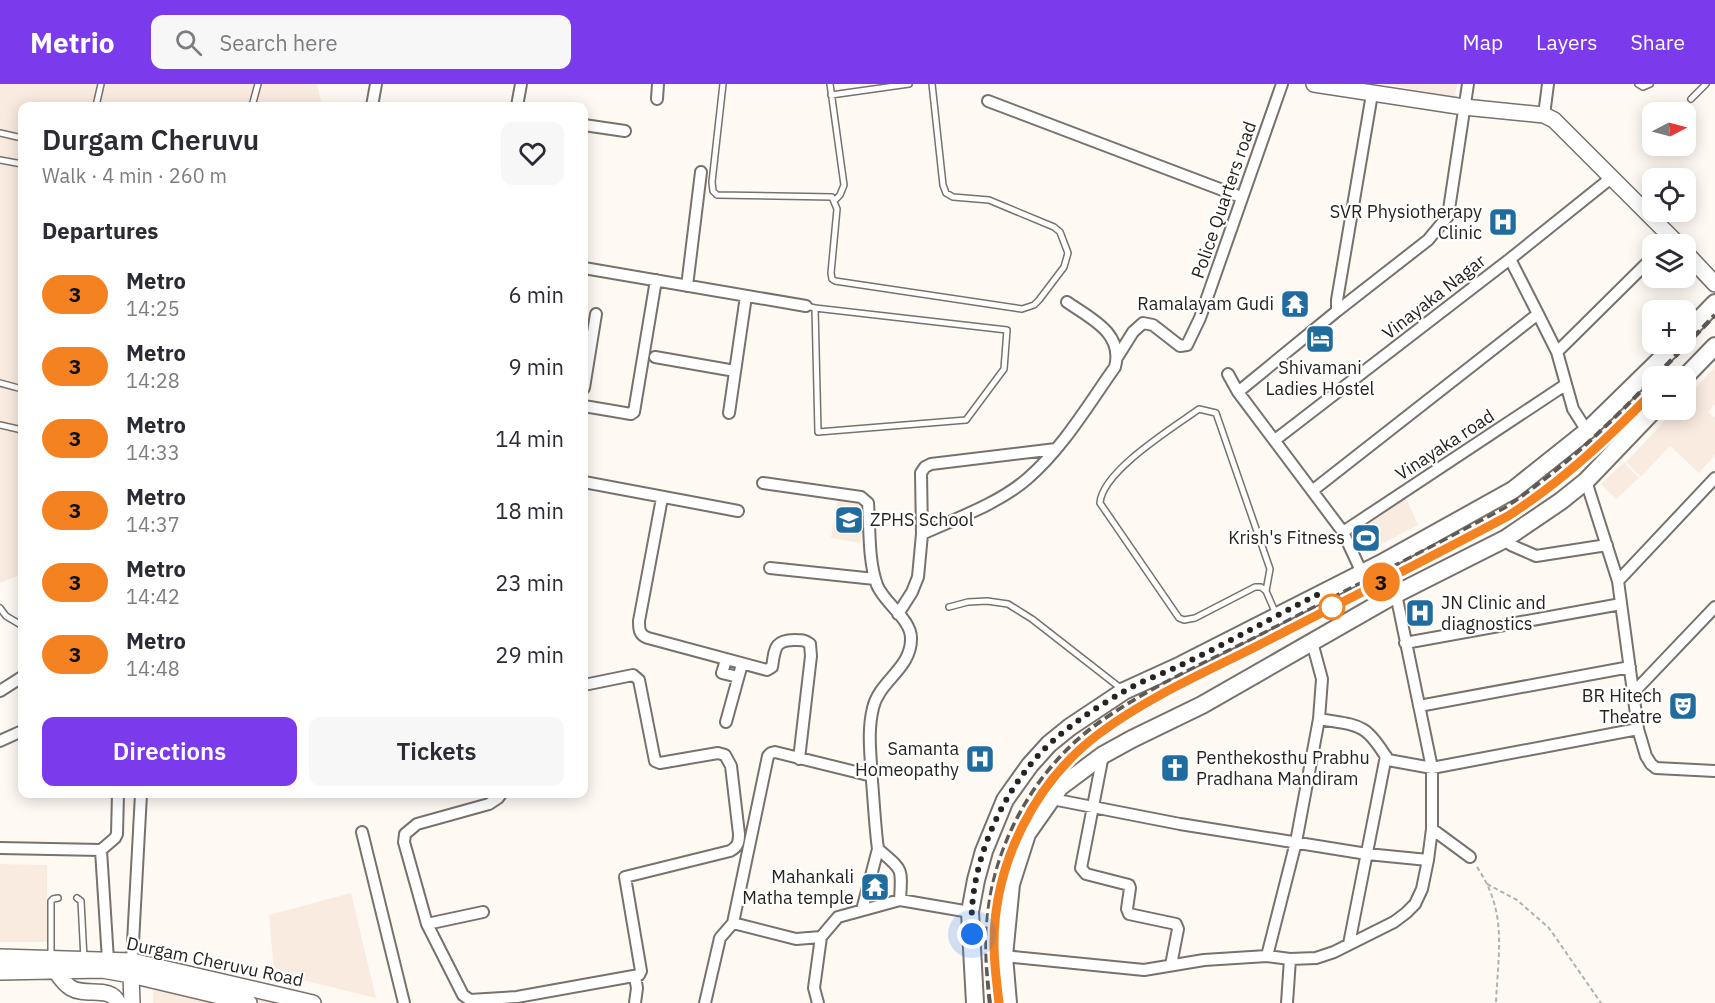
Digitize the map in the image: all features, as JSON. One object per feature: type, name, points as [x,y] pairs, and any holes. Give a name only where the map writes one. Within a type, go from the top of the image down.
[{"type":"main road","points":[[1696,323],[1715,303]]},
{"type":"main road","points":[[1696,366],[1715,346]]},
{"type":"main road","points":[[975,1003],[970,912],[984,851],[1005,800],[1030,765],[1049,744],[1124,691],[1181,665],[1362,573],[1513,490],[1587,431],[1666,354]]},
{"type":"main road","points":[[1008,1003],[1005,956],[1008,904],[1017,866],[1027,834],[1060,787],[1103,755],[1202,705],[1396,594],[1505,539],[1586,481],[1644,420]]},
{"type":"street","points":[[373,102],[376,84]]},
{"type":"street","points":[[519,102],[521,84]]},
{"type":"street","points":[[657,99],[658,84]]},
{"type":"street","name":"Police Quarters road","points":[[1118,356],[1143,323],[1153,325],[1180,346],[1187,345],[1196,326],[1282,84]]},
{"type":"street","points":[[1314,84],[1464,107],[1544,115],[1554,120],[1664,234]]},
{"type":"street","points":[[1238,392],[1428,240],[1448,216],[1468,84]]},
{"type":"street","points":[[1544,115],[1548,84]]},
{"type":"street","points":[[1337,311],[1372,94]]},
{"type":"street","points":[[988,101],[1241,197]]},
{"type":"street","points":[[588,126],[625,131]]},
{"type":"street","points":[[687,286],[701,172]]},
{"type":"street","name":"Vinayaka Nagar","points":[[1275,440],[1611,178]]},
{"type":"street","points":[[1510,259],[1557,352],[1574,412],[1587,431]]},
{"type":"street","points":[[1696,264],[1715,284]]},
{"type":"street","points":[[1557,352],[1642,268]]},
{"type":"street","points":[[588,269],[810,307]]},
{"type":"street","points":[[588,407],[631,414],[634,412],[656,280]]},
{"type":"street","points":[[729,412],[746,296]]},
{"type":"street","points":[[922,534],[1003,495],[1026,480],[1056,449],[1115,367],[1118,356],[1108,330],[1066,302]]},
{"type":"street","points":[[588,363],[596,314]]},
{"type":"street","points":[[1312,491],[1538,314]]},
{"type":"street","points":[[654,357],[735,371]]},
{"type":"street","points":[[1228,374],[1238,392],[1343,532],[1362,573]]},
{"type":"street","name":"Vinayaka road","points":[[1343,532],[1565,385]]},
{"type":"street","points":[[898,614],[912,592],[918,577],[922,534],[920,482],[921,473],[925,467],[930,464],[1056,449]]},
{"type":"street","points":[[1618,581],[1715,478]]},
{"type":"street","points":[[1586,481],[1618,581],[1638,729],[1646,756],[1656,768],[1715,771]]},
{"type":"street","points":[[588,483],[738,511]]},
{"type":"street","points":[[763,483],[861,496],[866,499],[875,579],[882,594],[911,635],[910,651],[905,662],[877,697],[873,708],[869,745],[878,849],[862,910]]},
{"type":"street","points":[[663,498],[639,621],[640,632],[643,636],[726,660],[770,669],[776,647],[784,640],[806,641],[810,644],[811,656],[799,759]]},
{"type":"street","points":[[1505,539],[1511,545],[1536,556],[1607,546]]},
{"type":"street","points":[[770,568],[875,579]]},
{"type":"street","points":[[1005,956],[1143,970],[1204,960],[1267,956],[1290,959],[1316,958],[1334,952],[1394,922],[1406,913],[1415,904],[1422,890],[1428,861],[1432,829],[1432,768],[1396,594]]},
{"type":"street","points":[[1405,643],[1621,604]]},
{"type":"street","points":[[1633,693],[1715,607]]},
{"type":"street","points":[[1267,956],[1296,842],[1319,719],[1322,679],[1312,642]]},
{"type":"street","points":[[726,660],[723,673],[738,677]]},
{"type":"street","points":[[745,665],[729,723],[738,677],[745,665]]},
{"type":"street","points":[[1419,706],[1630,667]]},
{"type":"street","points":[[498,798],[489,804],[417,824],[405,834],[405,850],[427,924],[466,998],[470,1000],[516,1000],[543,998],[635,977],[641,971],[625,877],[736,848],[740,834],[731,766],[725,755],[718,753],[660,763],[655,760],[639,680],[633,675],[588,684]]},
{"type":"street","points":[[0,691],[18,680]]},
{"type":"street","points":[[1319,719],[1362,727],[1370,733],[1388,760],[1432,768],[1638,729]]},
{"type":"street","points":[[0,741],[18,733]]},
{"type":"street","points":[[705,1003],[720,938],[733,923],[766,759],[775,752],[872,776]]},
{"type":"street","points":[[1103,755],[1081,868],[1086,874],[1129,885],[1127,909],[1129,914],[1176,924],[1178,929],[1171,965]]},
{"type":"street","points":[[1348,944],[1386,756]]},
{"type":"street","points":[[0,849],[101,850],[117,834],[118,798]]},
{"type":"street","points":[[123,966],[141,798]]},
{"type":"street","points":[[1052,799],[1180,824],[1367,854],[1428,861]]},
{"type":"street","points":[[1432,829],[1470,857]]},
{"type":"street","points":[[362,832],[404,1003]]},
{"type":"street","points":[[878,849],[899,867],[902,874],[900,900]]},
{"type":"street","points":[[101,850],[132,1003]]},
{"type":"street","points":[[819,1003],[814,988],[821,937],[838,917],[900,900],[970,912]]},
{"type":"street","points":[[427,924],[483,912]]},
{"type":"street","points":[[733,923],[796,939],[821,937]]},
{"type":"street","name":"Durgam Cheruvu Road","points":[[0,957],[102,970],[123,966],[249,1003]]},
{"type":"street","name":"Durgam Cheruvu Road","points":[[0,972],[84,959],[313,1003]]},
{"type":"street","points":[[1287,1003],[1290,959]]},
{"type":"street","points":[[53,964],[62,981],[72,989],[83,992],[110,993],[114,995],[118,1003]]},
{"type":"street","points":[[635,977],[637,988],[635,1003]]},
{"type":"lane","points":[[97,102],[101,84]]},
{"type":"lane","points":[[253,102],[258,84]]},
{"type":"lane","points":[[723,84],[712,182],[713,191],[717,195],[828,195],[835,200],[837,209],[832,279],[1022,309],[1034,305],[1052,286],[1067,259],[1068,253],[1064,238],[1054,227],[989,200],[953,197],[946,193],[943,185],[932,84]]},
{"type":"lane","points":[[830,84],[844,185],[835,200]]},
{"type":"lane","points":[[831,95],[909,84]]},
{"type":"lane","points":[[1638,84],[1643,87],[1650,84]]},
{"type":"lane","points":[[1691,99],[1706,84]]},
{"type":"lane","points":[[0,133],[18,137]]},
{"type":"lane","points":[[0,160],[18,163]]},
{"type":"lane","points":[[810,307],[1006,330],[1005,369],[966,420],[818,432],[810,307]]},
{"type":"lane","points":[[0,384],[18,387]]},
{"type":"lane","points":[[1266,591],[1270,569],[1216,412],[1199,409],[1128,460],[1102,494],[1100,503],[1179,618],[1184,620],[1195,618],[1255,587],[1261,587],[1266,591],[1276,615]]},
{"type":"lane","points":[[0,425],[18,429]]},
{"type":"lane","points":[[949,608],[968,602],[987,601],[1008,604],[1032,619],[1124,691]]},
{"type":"lane","points":[[0,608],[6,616],[18,623]]},
{"type":"lane","points":[[53,964],[51,902],[58,898]]},
{"type":"lane","points":[[77,898],[81,901],[84,959]]},
{"type":"path","points":[[1470,857],[1487,884],[1495,903],[1499,924],[1496,1003]]},
{"type":"path","points":[[1487,884],[1517,900],[1549,928],[1601,1003]]},
{"type":"shaded area","points":[[0,84],[317,84],[321,102],[18,102],[18,576],[0,583]]},
{"type":"shaded area","points":[[1385,84],[1457,84],[1455,97]]},
{"type":"shaded area","points":[[1715,367],[1715,404],[1708,412],[1715,418],[1715,455],[1699,473],[1670,446],[1641,477],[1626,462],[1666,420],[1696,420],[1696,387]]},
{"type":"shaded area","points":[[1624,462],[1639,478],[1616,499],[1601,484]]},
{"type":"shaded area","points":[[1405,496],[1418,525],[1364,553],[1353,531]]},
{"type":"shaded area","points":[[838,498],[867,503],[860,543],[831,538]]},
{"type":"shaded area","points":[[0,864],[47,865],[47,942],[0,942]]},
{"type":"shaded area","points":[[351,893],[376,998],[274,973],[269,915]]},
{"type":"shaded area","points":[[154,985],[272,1001],[272,1003],[153,1003]]},
{"type":"railway","points":[[1666,366],[1715,315]]},
{"type":"railway","points":[[990,1003],[987,928],[992,889],[999,862],[1009,836],[1037,786],[1074,743],[1115,712],[1154,689],[1504,509],[1545,480],[1618,415],[1642,390]]},
{"type":"metro line","name":"3","points":[[999,1003],[994,944],[996,916],[1012,850],[1039,798],[1077,753],[1119,720],[1180,685],[1508,516],[1543,493],[1576,467],[1642,403]]},
{"type":"place","name":"SVR Physiotherapy Clinic","points":[[1503,222]]},
{"type":"place","name":"Ramalayam Gudi","points":[[1295,304]]},
{"type":"place","name":"Shivamani Ladies Hostel","points":[[1320,339]]},
{"type":"place","name":"ZPHS School","points":[[849,520]]},
{"type":"place","name":"Krish's Fitness","points":[[1366,538]]},
{"type":"place","name":"JN Clinic and diagnostics","points":[[1420,613]]},
{"type":"place","name":"BR Hitech Theatre","points":[[1683,706]]},
{"type":"place","name":"Samanta Homeopathy","points":[[980,759]]},
{"type":"place","name":"Penthekosthu Prabhu Pradhana Mandiram","points":[[1175,768]]},
{"type":"place","name":"Mahankali Matha temple","points":[[875,887]]},
{"type":"route","points":[[972,934],[970,912],[976,880],[996,820],[1005,800],[1030,765],[1049,744],[1124,691],[1181,665],[1319,594],[1332,607]]}]
